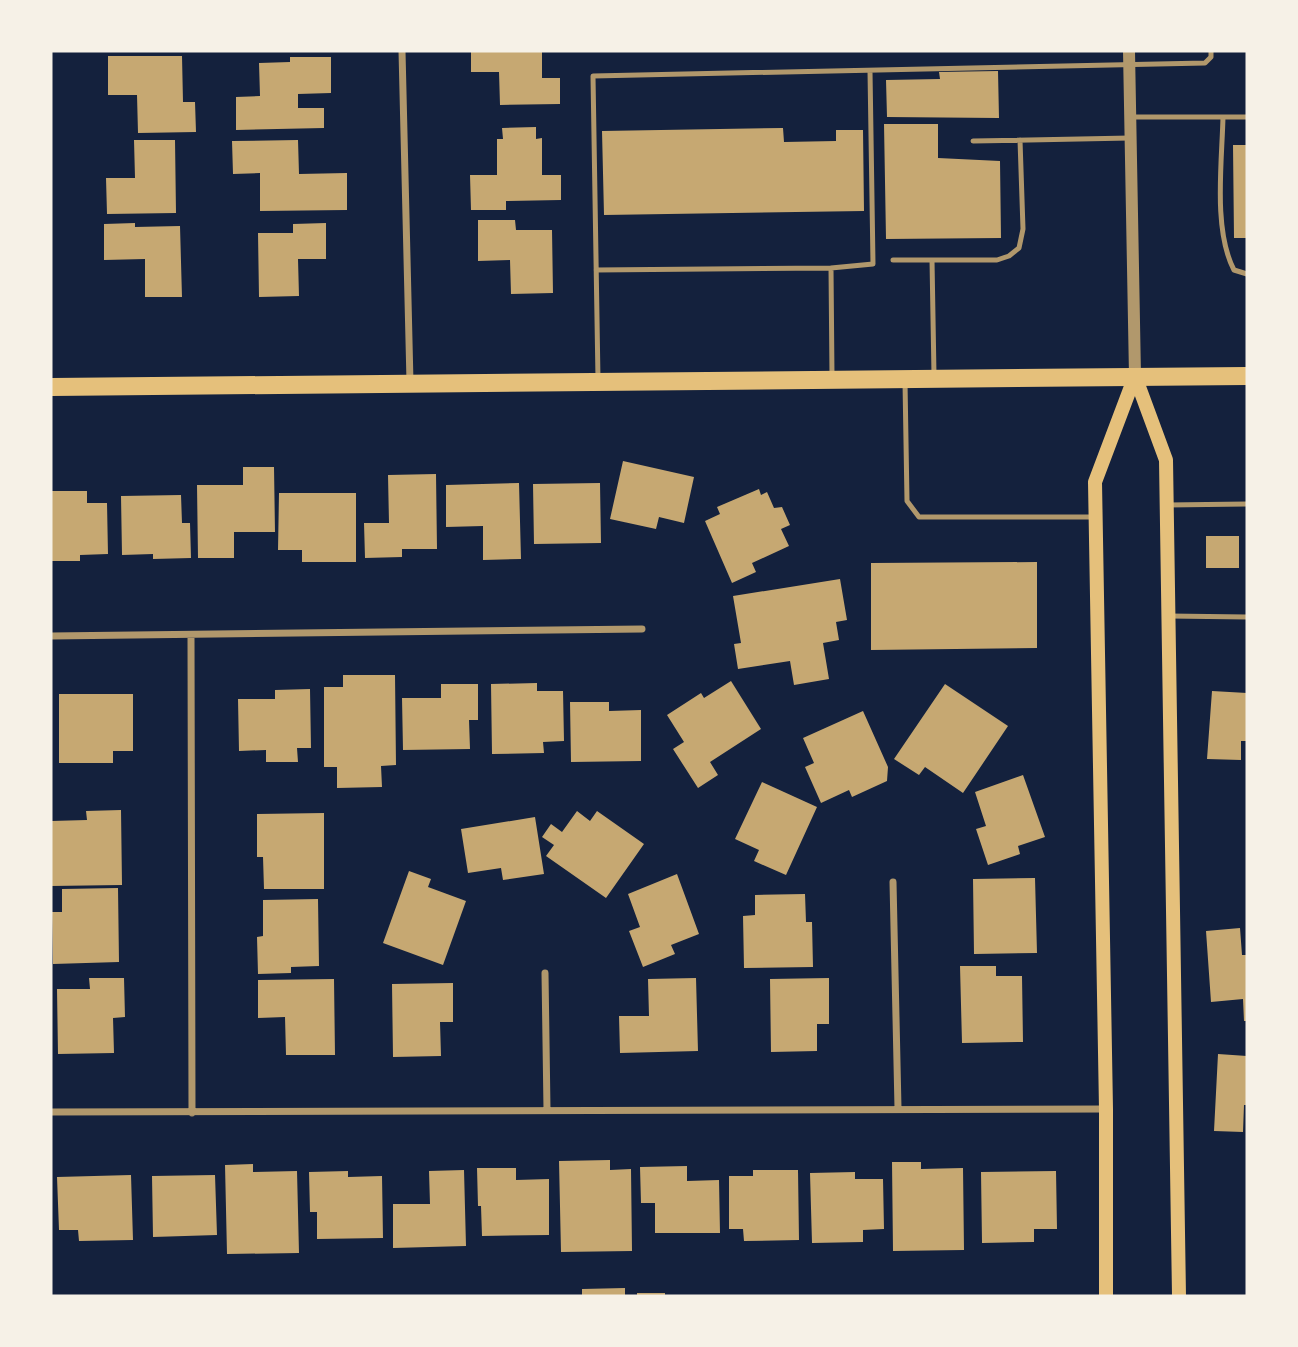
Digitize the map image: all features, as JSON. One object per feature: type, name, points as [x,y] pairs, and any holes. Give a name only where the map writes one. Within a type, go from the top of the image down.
[{"type":"main road","points":[[1135,376],[1166,460],[1179,1296]]},
{"type":"main road","points":[[1106,1296],[1106,1109],[1095,482],[1135,376]]},
{"type":"main road","points":[[51,387],[1247,376]]},
{"type":"street","points":[[402,51],[410,384]]},
{"type":"street","points":[[1129,51],[1135,376]]},
{"type":"street","points":[[51,636],[642,629]]},
{"type":"street","points":[[191,635],[192,1113]]},
{"type":"street","points":[[893,882],[898,1108]]},
{"type":"street","points":[[545,973],[547,1109]]},
{"type":"street","points":[[51,1112],[1106,1109]]},
{"type":"lane","points":[[598,382],[593,76],[1205,63],[1211,57],[1211,51]]},
{"type":"lane","points":[[596,270],[831,268],[873,264],[870,71]]},
{"type":"lane","points":[[1130,117],[1247,117]]},
{"type":"lane","points":[[1223,117],[1221,229],[1226,254],[1234,270],[1247,274]]},
{"type":"lane","points":[[973,141],[1130,138]]},
{"type":"lane","points":[[893,260],[997,260],[1009,256],[1019,248],[1023,229],[1020,140]]},
{"type":"lane","points":[[932,260],[934,378]]},
{"type":"lane","points":[[831,268],[832,379]]},
{"type":"lane","points":[[905,379],[907,501],[919,517],[1096,517]]},
{"type":"lane","points":[[1167,505],[1247,504]]},
{"type":"lane","points":[[1170,616],[1247,617]]},
{"type":"building","points":[[471,51],[542,51],[542,78],[560,78],[560,104],[500,105],[499,72],[471,72]]},
{"type":"building","points":[[108,56],[182,56],[183,102],[195,102],[196,132],[138,133],[137,95],[108,95]]},
{"type":"building","points":[[290,57],[331,57],[331,93],[298,94],[298,108],[324,108],[324,128],[236,130],[236,97],[260,96],[259,63],[290,62]]},
{"type":"building","points":[[998,71],[999,118],[887,117],[886,80],[940,79],[939,72]]},
{"type":"building","points":[[884,124],[938,124],[938,158],[1000,161],[1001,238],[886,239]]},
{"type":"building","points":[[536,127],[536,139],[542,138],[542,175],[561,175],[561,200],[506,201],[506,210],[471,210],[470,175],[497,175],[497,139],[503,139],[502,128]]},
{"type":"building","points":[[783,128],[784,142],[836,141],[836,130],[863,130],[864,211],[604,215],[602,131]]},
{"type":"building","points":[[134,140],[175,140],[176,213],[107,214],[106,178],[135,178]]},
{"type":"building","points":[[298,140],[299,174],[347,173],[347,210],[260,211],[260,173],[233,174],[232,141]]},
{"type":"building","points":[[1233,145],[1247,145],[1247,238],[1234,238]]},
{"type":"building","points":[[478,220],[515,220],[516,230],[552,230],[553,293],[511,294],[510,260],[478,261]]},
{"type":"building","points":[[135,223],[135,227],[180,226],[182,297],[145,297],[145,259],[104,260],[104,224]]},
{"type":"building","points":[[326,223],[326,259],[298,259],[299,296],[259,297],[258,233],[293,233],[293,224]]},
{"type":"building","points":[[623,461],[694,477],[684,523],[659,517],[656,529],[610,519]]},
{"type":"building","points":[[243,467],[274,467],[275,532],[234,532],[234,558],[198,558],[197,485],[243,485]]},
{"type":"building","points":[[436,474],[437,549],[402,549],[402,557],[365,558],[364,523],[389,523],[388,475]]},
{"type":"building","points":[[519,483],[521,559],[483,560],[483,526],[446,527],[446,485]]},
{"type":"building","points":[[600,483],[601,543],[534,544],[533,484]]},
{"type":"building","points":[[759,489],[761,495],[767,492],[774,508],[782,507],[790,525],[781,529],[789,546],[752,563],[756,572],[732,583],[705,521],[720,514],[717,507]]},
{"type":"building","points":[[51,491],[87,491],[87,503],[107,503],[108,554],[80,555],[80,561],[51,561]]},
{"type":"building","points":[[279,493],[356,493],[356,562],[302,562],[302,550],[278,550]]},
{"type":"building","points":[[181,495],[182,523],[190,523],[191,558],[153,559],[153,554],[122,555],[121,496]]},
{"type":"building","points":[[1206,536],[1239,536],[1239,568],[1206,568]]},
{"type":"building","points":[[1037,562],[1037,648],[871,650],[871,563]]},
{"type":"building","points":[[840,579],[847,620],[836,622],[839,640],[823,643],[829,679],[794,685],[790,661],[738,669],[734,644],[741,643],[733,596]]},
{"type":"building","points":[[343,675],[395,675],[396,765],[381,766],[382,787],[337,788],[337,767],[324,767],[324,687],[343,687]]},
{"type":"building","points":[[731,681],[761,729],[710,762],[718,775],[698,788],[673,749],[684,742],[667,715],[701,693],[704,698]]},
{"type":"building","points":[[537,683],[537,691],[563,691],[564,741],[543,742],[544,753],[492,754],[491,684]]},
{"type":"building","points":[[441,684],[478,684],[478,720],[469,720],[470,749],[403,750],[402,698],[441,698]]},
{"type":"building","points":[[945,684],[1008,726],[963,793],[925,767],[919,775],[894,759]]},
{"type":"building","points":[[310,689],[311,748],[297,748],[298,762],[266,762],[266,750],[239,751],[238,699],[275,699],[275,690]]},
{"type":"building","points":[[1212,691],[1247,693],[1247,741],[1241,741],[1241,760],[1207,759]]},
{"type":"building","points":[[59,694],[133,694],[133,751],[113,751],[113,763],[59,763]]},
{"type":"building","points":[[570,702],[609,702],[609,711],[641,710],[641,761],[571,762]]},
{"type":"building","points":[[863,711],[888,767],[887,781],[852,797],[849,790],[821,803],[805,767],[814,763],[803,738]]},
{"type":"building","points":[[1023,775],[1045,837],[1018,846],[1020,854],[988,865],[976,829],[986,826],[975,792]]},
{"type":"building","points":[[762,782],[817,807],[786,875],[754,861],[759,850],[735,839]]},
{"type":"building","points":[[121,810],[122,885],[51,886],[51,821],[87,820],[86,811]]},
{"type":"building","points":[[577,811],[590,821],[597,811],[644,844],[606,898],[546,856],[554,845],[542,837],[551,824],[562,832]]},
{"type":"building","points":[[324,813],[324,889],[264,889],[263,857],[257,857],[257,814]]},
{"type":"building","points":[[535,817],[544,874],[503,880],[501,868],[468,873],[461,829]]},
{"type":"building","points":[[409,871],[431,879],[428,887],[466,901],[443,965],[383,943]]},
{"type":"building","points":[[677,874],[699,934],[671,945],[675,954],[643,967],[629,931],[640,927],[628,894]]},
{"type":"building","points":[[1035,878],[1037,953],[974,954],[973,879]]},
{"type":"building","points":[[118,888],[119,962],[53,964],[52,912],[62,912],[62,889]]},
{"type":"building","points":[[805,894],[806,922],[812,922],[813,967],[744,968],[743,916],[755,915],[755,895]]},
{"type":"building","points":[[318,899],[319,966],[291,967],[291,973],[258,974],[257,937],[263,936],[263,900]]},
{"type":"building","points":[[1240,928],[1242,955],[1247,955],[1247,1021],[1244,1021],[1243,999],[1211,1002],[1206,931]]},
{"type":"building","points":[[960,966],[996,966],[996,976],[1022,976],[1023,1042],[962,1043]]},
{"type":"building","points":[[89,978],[124,978],[125,1017],[113,1018],[114,1053],[58,1054],[57,989],[90,989]]},
{"type":"building","points":[[696,978],[698,1051],[620,1053],[619,1016],[649,1016],[648,979]]},
{"type":"building","points":[[829,978],[829,1024],[817,1024],[817,1051],[771,1052],[770,979]]},
{"type":"building","points":[[334,979],[335,1055],[286,1055],[285,1017],[258,1018],[258,980]]},
{"type":"building","points":[[453,983],[453,1022],[440,1022],[441,1056],[393,1057],[392,984]]},
{"type":"building","points":[[1218,1054],[1247,1056],[1247,1105],[1244,1105],[1243,1132],[1214,1131]]},
{"type":"building","points":[[610,1160],[610,1170],[631,1169],[632,1251],[561,1252],[559,1161]]},
{"type":"building","points":[[892,1162],[921,1162],[921,1169],[963,1168],[964,1250],[893,1251]]},
{"type":"building","points":[[253,1164],[253,1172],[297,1171],[299,1253],[227,1254],[225,1165]]},
{"type":"building","points":[[687,1166],[687,1181],[719,1180],[720,1233],[655,1233],[655,1203],[641,1203],[640,1167]]},
{"type":"building","points":[[477,1168],[516,1168],[516,1180],[549,1179],[549,1235],[482,1236]]},
{"type":"building","points":[[464,1170],[466,1246],[393,1248],[393,1204],[430,1204],[429,1171]]},
{"type":"building","points":[[753,1170],[798,1170],[799,1240],[744,1241],[743,1229],[729,1229],[729,1176],[753,1176]]},
{"type":"building","points":[[348,1171],[348,1177],[382,1176],[383,1238],[317,1239],[317,1212],[310,1212],[309,1172]]},
{"type":"building","points":[[1056,1171],[1057,1229],[1034,1229],[1034,1242],[982,1243],[981,1172]]},
{"type":"building","points":[[855,1172],[855,1179],[883,1179],[884,1229],[863,1230],[863,1242],[812,1243],[810,1173]]},
{"type":"building","points":[[131,1175],[133,1240],[79,1241],[78,1230],[59,1230],[57,1177]]},
{"type":"building","points":[[215,1175],[217,1235],[153,1237],[152,1176]]},
{"type":"building","points":[[625,1288],[625,1296],[582,1296],[582,1289]]},
{"type":"building","points":[[637,1293],[665,1293],[665,1296],[637,1296]]}]
